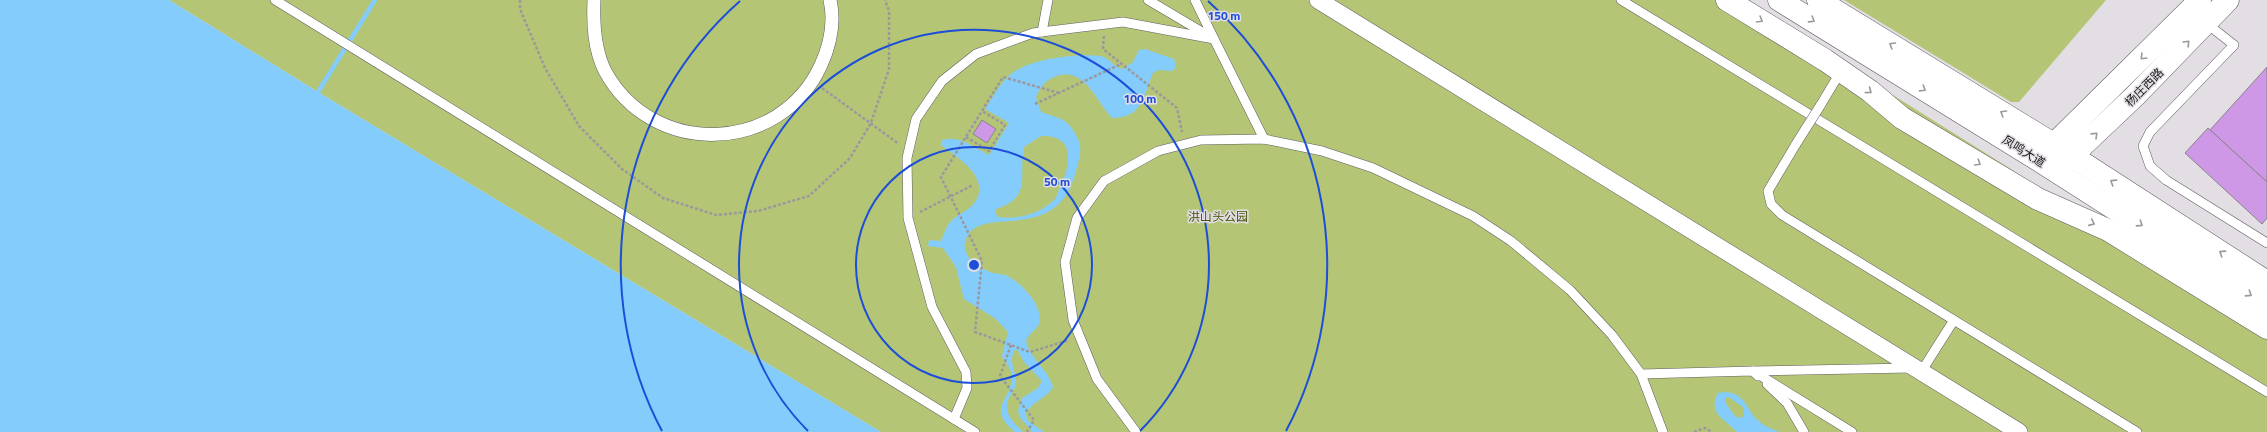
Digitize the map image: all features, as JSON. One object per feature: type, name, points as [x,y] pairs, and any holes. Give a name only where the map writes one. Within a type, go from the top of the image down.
[{"type":"street","points":[[594,0],[592,31],[605,71],[631,104],[666,126],[706,136],[748,131],[785,112],[813,82],[828,48],[833,11],[830,0]]},
{"type":"street","points":[[1318,0],[2019,432]]},
{"type":"street","points":[[1727,0],[1841,71],[1909,122],[2038,199],[2108,230],[2267,328]]},
{"type":"street","name":"凤鸣大道","points":[[1779,0],[2047,165],[2267,306]]},
{"type":"street","name":"凤鸣大道","points":[[1818,0],[2064,151],[2267,282]]},
{"type":"street","name":"杨庄西路","points":[[2064,151],[2200,0]]},
{"type":"street","name":"杨庄西路","points":[[2047,165],[2206,23],[2228,0]]},
{"type":"lane","points":[[275,0],[974,432]]},
{"type":"lane","points":[[1042,32],[1048,0]]},
{"type":"lane","points":[[1148,0],[1214,39]]},
{"type":"lane","points":[[1195,0],[1264,139]]},
{"type":"lane","points":[[1621,0],[2267,392]]},
{"type":"lane","points":[[954,419],[968,388],[966,372],[932,307],[908,218],[907,158],[916,119],[942,81],[976,54],[1033,33],[1123,22],[1214,39]]},
{"type":"lane","points":[[2206,23],[2234,45],[2150,132],[2142,146],[2150,166],[2166,180],[2267,243]]},
{"type":"lane","points":[[1841,71],[1768,191],[1771,204],[1782,214],[2137,432]]},
{"type":"lane","points":[[1136,432],[1098,379],[1073,320],[1066,262],[1077,218],[1104,181],[1158,151],[1202,140],[1264,139],[1322,151],[1373,168],[1473,216],[1511,241],[1570,290],[1612,335],[1641,374],[1663,432]]},
{"type":"lane","points":[[1641,374],[1753,371],[1918,370],[1954,320]]},
{"type":"lane","points":[[1753,371],[1787,403],[1804,432]]},
{"type":"lane","points":[[1753,371],[1852,432]]},
{"type":"path","points":[[1104,24],[1103,49],[1177,108],[1185,144]]},
{"type":"path","points":[[1035,104],[1121,64]]},
{"type":"path","points":[[1059,93],[1004,77],[941,177],[982,261],[975,332],[1030,352],[1080,336]]},
{"type":"path","points":[[813,82],[909,151]]},
{"type":"path","points":[[966,137],[989,151],[1005,125],[982,111]]},
{"type":"path","points":[[908,218],[973,185]]},
{"type":"path","points":[[1011,345],[1000,376],[1034,420],[1027,432]]},
{"type":"path","points":[[1694,432],[1705,428],[1712,432]]},
{"type":"green space","name":"洪山头公园","points":[[169,0],[1741,0],[2011,169],[2267,336],[2267,432],[881,432],[318,92]]},
{"type":"green space","points":[[1844,0],[2106,0],[2019,102],[2011,102]]},
{"type":"water","points":[[0,0],[169,0],[318,92],[881,432],[0,432]]},
{"type":"water","points":[[1145,49],[1174,59],[1176,66],[1173,71],[1158,70],[1153,73],[1144,97],[1136,110],[1122,117],[1112,118],[1089,87],[1075,76],[1057,76],[1049,79],[1044,84],[1036,97],[1041,112],[1059,118],[1067,123],[1078,139],[1080,147],[1080,155],[1076,171],[1066,195],[1053,209],[1037,217],[986,224],[974,229],[966,239],[965,251],[972,261],[988,271],[1005,275],[1017,282],[1033,299],[1039,312],[1040,322],[1026,341],[1028,348],[1051,381],[1053,387],[1026,413],[1027,420],[1044,432],[1032,432],[1019,414],[1018,410],[1022,398],[1038,388],[1042,381],[1024,362],[1017,349],[1014,351],[1012,356],[1016,384],[1007,403],[1010,417],[1023,432],[1015,432],[1006,423],[1002,416],[1001,410],[1012,379],[1010,370],[1002,356],[1008,332],[996,319],[964,299],[956,267],[943,248],[928,246],[929,240],[941,241],[946,228],[951,221],[973,205],[979,193],[979,185],[976,177],[964,162],[942,146],[941,141],[947,139],[960,140],[989,155],[1009,123],[985,109],[1003,82],[1011,74],[1029,64],[1066,56],[1090,55],[1103,57],[1117,67],[1123,69],[1133,62],[1139,50]],"holes":[[[1041,136],[1052,137],[1060,140],[1065,145],[1068,152],[1067,169],[1056,198],[1047,206],[1034,213],[1013,218],[998,217],[995,212],[996,209],[1008,204],[1020,192],[1022,184],[1024,147]]]},
{"type":"water","points":[[1718,393],[1732,393],[1742,399],[1761,423],[1779,432],[1737,432],[1716,411],[1715,400]],"holes":[[[1729,397],[1744,408],[1744,416],[1739,418],[1735,416],[1725,402],[1725,398]]]},
{"type":"building","points":[[2267,67],[2267,182],[2210,130]]},
{"type":"building","points":[[982,120],[996,129],[987,143],[973,134]]},
{"type":"building","points":[[2208,128],[2267,182],[2267,218],[2262,224],[2185,153]]},
{"type":"waterway","points":[[318,92],[375,0]]}]
